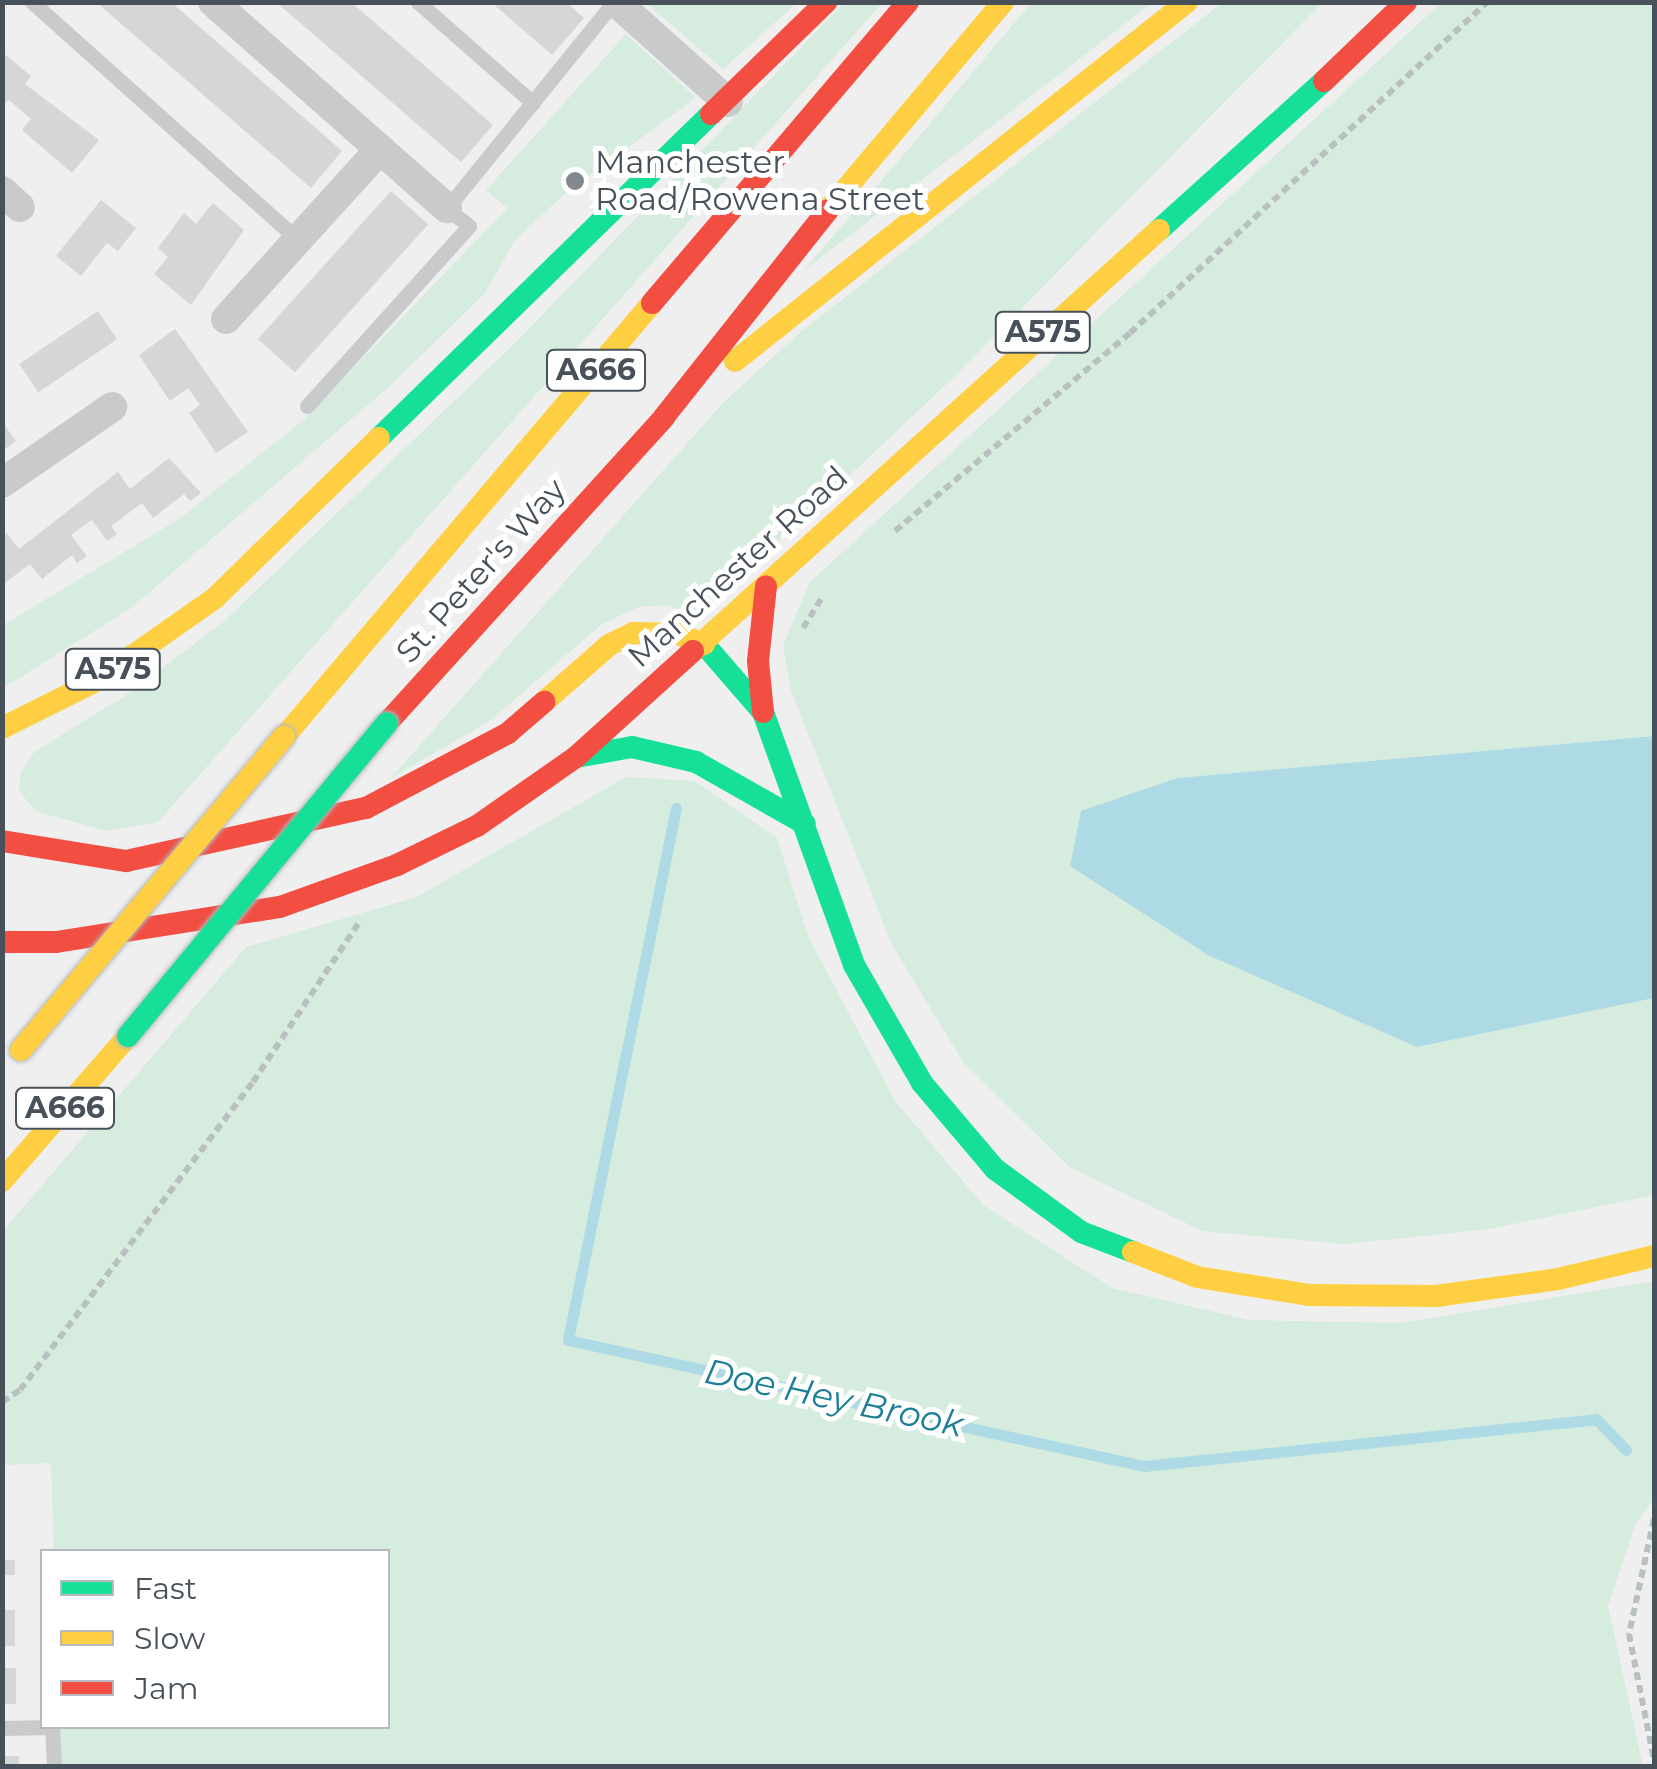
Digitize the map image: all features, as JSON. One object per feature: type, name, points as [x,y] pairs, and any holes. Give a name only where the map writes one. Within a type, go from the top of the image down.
[{"type":"main road","name":"A575","points":[[2,728],[98,680],[215,598],[728,102],[826,2]]},
{"type":"main road","name":"St. Peter's Way","points":[[2,1072],[908,2]]},
{"type":"main road","name":"St. Peter's Way","points":[[2,1181],[128,1036],[387,723],[664,417],[841,193],[1002,2]]},
{"type":"main road","points":[[664,417],[1188,2]]},
{"type":"main road","name":"Manchester Road","points":[[2,942],[28,943],[280,907],[398,864],[478,826],[576,757],[704,644],[1324,81],[1388,2]]},
{"type":"main road","points":[[1324,81],[1406,2]]},
{"type":"main road","points":[[766,586],[758,661],[763,712],[854,965],[922,1083],[995,1170],[1081,1232],[1197,1277],[1309,1295],[1436,1296],[1558,1279],[1654,1256]]},
{"type":"main road","points":[[2,841],[126,861],[366,808],[508,733],[609,645],[634,632],[678,634],[704,644],[763,712]]},
{"type":"main road","points":[[576,757],[632,747],[696,762],[805,824]]},
{"type":"main road","name":"A575","points":[[2,934],[28,943]]},
{"type":"street","points":[[213,2],[448,208]]},
{"type":"street","points":[[615,2],[728,102]]},
{"type":"street","points":[[226,319],[380,149]]},
{"type":"street","points":[[2,483],[112,407]]},
{"type":"lane","points":[[32,2],[298,240]]},
{"type":"lane","points":[[418,2],[533,103]]},
{"type":"lane","points":[[307,406],[470,226],[448,208],[615,2]]},
{"type":"lane","points":[[2,1728],[40,1727]]},
{"type":"lane","points":[[52,1729],[54,1766]]},
{"type":"path","points":[[882,541],[1130,333],[1487,2]]},
{"type":"path","points":[[800,632],[830,590]]},
{"type":"path","points":[[2,1402],[20,1390],[253,1082],[360,921]]},
{"type":"path","points":[[1654,1519],[1629,1634],[1654,1760]]},
{"type":"green space","points":[[646,3],[797,3],[723,69]]},
{"type":"green space","points":[[844,3],[882,3],[158,822],[106,831],[35,811],[19,791],[21,772],[34,752],[128,694],[222,623],[516,342]]},
{"type":"green space","points":[[1031,3],[1152,3],[802,272],[906,152]]},
{"type":"green space","points":[[1222,3],[1322,3],[952,379],[698,618],[668,605],[639,607],[602,624],[491,720],[390,779],[722,404],[798,334]]},
{"type":"green space","points":[[1441,3],[1654,3],[1654,736],[1177,778],[1417,1047],[1654,998],[1654,1195],[1490,1229],[1345,1244],[1202,1231],[1068,1166],[963,1062],[891,943],[791,690],[783,646],[809,583]]},
{"type":"green space","points":[[626,34],[696,98],[564,194],[514,242],[485,293],[391,385],[131,608],[3,688],[3,625],[179,519],[306,418],[507,208],[486,190]]},
{"type":"green space","points":[[626,777],[695,781],[777,838],[808,936],[895,1101],[983,1205],[1112,1288],[1249,1320],[1401,1323],[1654,1281],[1654,1499],[1636,1523],[1608,1606],[1643,1766],[60,1766],[59,1729],[390,1729],[390,1549],[54,1549],[51,1463],[3,1465],[3,1231],[246,947],[417,897]]},
{"type":"water","points":[[1654,736],[1654,998],[1417,1047],[1208,955],[1070,866],[1081,811],[1177,778]]},
{"type":"building","points":[[96,2],[171,2],[342,151],[311,188]]},
{"type":"building","points":[[276,2],[351,2],[493,125],[461,162]]},
{"type":"building","points":[[491,2],[566,2],[584,18],[552,55]]},
{"type":"building","points":[[2,52],[31,76],[25,84],[99,140],[72,173],[22,130],[31,119],[9,100],[2,104]]},
{"type":"building","points":[[391,191],[428,224],[295,372],[258,339]]},
{"type":"building","points":[[101,200],[136,228],[118,251],[107,243],[81,276],[56,256]]},
{"type":"building","points":[[213,203],[244,230],[191,305],[154,274],[168,257],[158,248],[184,213],[196,224]]},
{"type":"building","points":[[98,311],[117,339],[38,392],[19,364]]},
{"type":"building","points":[[175,329],[248,432],[216,453],[189,413],[200,405],[188,388],[170,401],[139,355]]},
{"type":"building","points":[[2,422],[16,441],[2,451]]},
{"type":"building","points":[[169,458],[201,493],[190,501],[184,494],[153,518],[142,503],[111,526],[117,534],[107,541],[92,520],[71,535],[87,556],[77,563],[72,555],[42,579],[30,564],[2,585],[2,537],[7,533],[19,549],[118,472],[130,489]]},
{"type":"building","points":[[2,1560],[15,1560],[15,1575],[2,1575]]},
{"type":"building","points":[[2,1610],[15,1610],[15,1646],[2,1646]]},
{"type":"building","points":[[2,1668],[16,1668],[16,1704],[2,1704]]},
{"type":"building","points":[[2,1756],[19,1756],[19,1766],[2,1766]]},
{"type":"waterway","name":"Doe Hey Brook","points":[[676,808],[568,1340],[1144,1466],[1596,1419],[1626,1450]]},
{"type":"traffic: fast","points":[[1159,230],[1324,81]]},
{"type":"traffic: fast","points":[[379,438],[711,114]]},
{"type":"traffic: fast","points":[[704,644],[763,712],[854,965],[922,1083],[995,1169],[1081,1232],[1133,1252]]},
{"type":"traffic: fast","points":[[128,1036],[387,723]]},
{"type":"traffic: fast","points":[[576,757],[632,747],[696,762],[805,824]]},
{"type":"traffic: slow","points":[[828,210],[1003,2]]},
{"type":"traffic: slow","points":[[735,361],[1187,2]]},
{"type":"traffic: slow","points":[[693,651],[1159,230]]},
{"type":"traffic: slow","points":[[284,737],[652,303]]},
{"type":"traffic: slow","points":[[2,728],[98,680],[215,598],[379,438]]},
{"type":"traffic: slow","points":[[544,702],[609,645],[634,633],[678,634],[704,644]]},
{"type":"traffic: slow","points":[[21,1050],[284,737]]},
{"type":"traffic: slow","points":[[2,1181],[128,1036]]},
{"type":"traffic: slow","points":[[1133,1252],[1197,1277],[1309,1295],[1436,1296],[1558,1279],[1654,1256]]},
{"type":"traffic: jam","points":[[711,114],[826,2]]},
{"type":"traffic: jam","points":[[652,303],[908,2]]},
{"type":"traffic: jam","points":[[1324,81],[1406,2]]},
{"type":"traffic: jam","points":[[387,723],[664,417],[828,210]]},
{"type":"traffic: jam","points":[[763,712],[758,661],[766,586]]},
{"type":"traffic: jam","points":[[2,942],[56,942],[280,907],[397,865],[477,826],[576,757],[693,651]]},
{"type":"traffic: jam","points":[[2,841],[126,861],[366,808],[508,733],[544,702]]},
{"type":"place","name":"Manchester Road/Rowena Street","points":[[575,181]]}]
